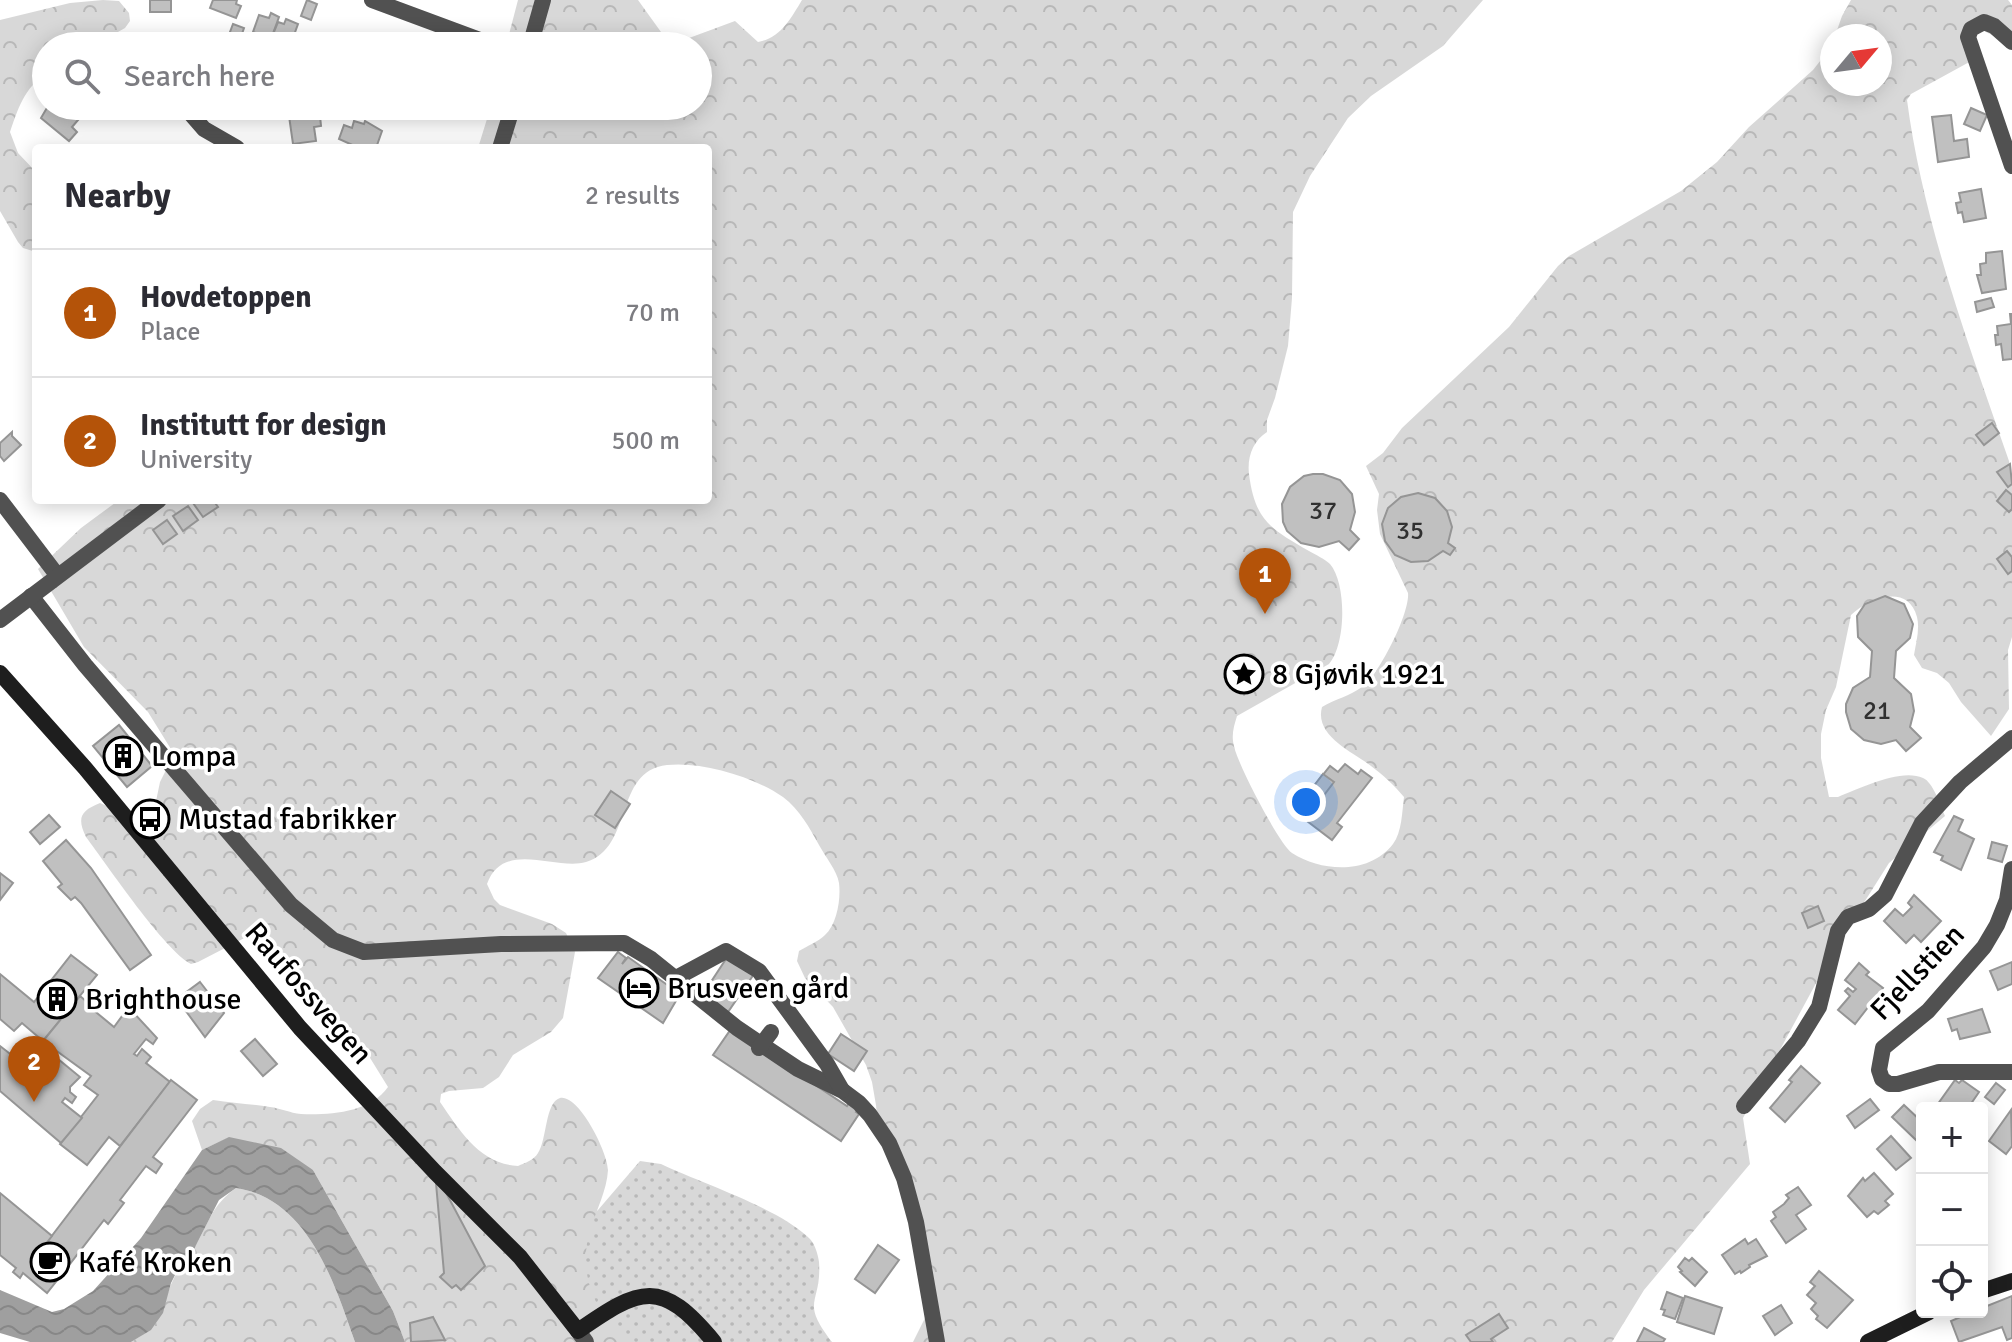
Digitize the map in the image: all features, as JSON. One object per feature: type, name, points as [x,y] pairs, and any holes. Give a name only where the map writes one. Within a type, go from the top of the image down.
[{"type":"main road","name":"Raufossvegen","points":[[0,673],[85,768],[300,1028],[435,1172],[520,1257],[582,1336]]},
{"type":"main road","points":[[1988,1289],[2012,1281]]},
{"type":"main road","points":[[582,1336],[615,1305],[629,1298],[650,1295],[684,1308],[714,1342]]},
{"type":"main road","points":[[1868,1342],[1917,1318]]},
{"type":"street","points":[[372,0],[458,32]]},
{"type":"street","points":[[534,32],[543,0]]},
{"type":"street","points":[[2012,42],[1994,26],[1984,22],[1971,29],[1968,37],[2012,166]]},
{"type":"street","points":[[196,120],[204,129],[230,144]]},
{"type":"street","points":[[501,144],[509,120]]},
{"type":"street","points":[[0,500],[57,575]]},
{"type":"street","points":[[0,620],[152,504]]},
{"type":"street","points":[[31,596],[85,665],[291,905],[333,940],[364,952],[501,944],[624,943],[651,959],[737,1028],[798,1069],[843,1091],[870,1115],[889,1143],[904,1178],[916,1222],[937,1342]]},
{"type":"street","points":[[1744,1106],[1798,1041],[1819,1007],[1838,931],[1848,917],[1869,909],[1885,895],[1922,823],[1960,782],[2012,738]]},
{"type":"street","name":"Fjellstien","points":[[2012,869],[2007,900],[1984,947],[1936,1002],[1883,1048],[1879,1070],[1882,1079],[1889,1084],[1939,1072],[2012,1072]]},
{"type":"street","points":[[676,978],[726,951],[759,971],[843,1091]]},
{"type":"street","points":[[759,1048],[787,1010]]},
{"type":"green space","points":[[518,0],[638,0],[661,32],[510,32]]},
{"type":"green space","points":[[802,0],[1483,0],[1443,46],[1371,96],[1348,118],[1310,176],[1293,212],[1288,346],[1267,420],[1267,432],[1252,450],[1249,462],[1252,490],[1261,513],[1284,536],[1330,564],[1339,585],[1342,614],[1339,643],[1329,664],[1237,716],[1234,746],[1242,769],[1286,847],[1317,864],[1345,867],[1371,861],[1393,844],[1400,828],[1404,797],[1380,773],[1329,735],[1321,717],[1322,707],[1362,687],[1377,670],[1392,643],[1407,602],[1408,593],[1380,534],[1379,494],[1366,466],[1383,453],[1402,428],[1509,327],[1569,256],[1681,191],[1717,162],[1749,127],[1820,61],[1820,96],[1892,96],[1892,24],[1839,24],[1851,0],[2008,0],[2012,5],[2012,45],[1984,31],[1976,33],[1973,60],[1911,94],[1907,100],[1914,146],[1936,238],[2009,461],[2012,479],[2012,637],[2008,650],[2009,709],[1991,736],[1949,683],[1937,673],[1922,668],[1914,655],[1917,617],[1905,600],[1897,597],[1877,599],[1851,615],[1836,687],[1826,710],[1821,734],[1821,758],[1829,797],[1838,797],[1892,778],[1914,776],[1927,780],[1945,816],[1889,863],[1834,950],[1743,1118],[1750,1164],[1644,1290],[1612,1342],[913,1342],[926,1316],[923,1273],[877,1111],[872,1082],[866,1065],[833,1007],[805,978],[797,961],[799,951],[822,937],[833,924],[839,904],[838,878],[804,819],[783,797],[758,783],[711,768],[681,764],[650,770],[638,781],[630,795],[611,842],[601,854],[586,862],[517,860],[505,863],[495,871],[487,884],[494,899],[500,905],[552,924],[566,933],[575,952],[563,1018],[551,1032],[513,1055],[499,1077],[483,1088],[441,1094],[440,1102],[472,1144],[493,1159],[518,1166],[538,1153],[555,1101],[568,1099],[584,1115],[598,1139],[608,1170],[587,1246],[588,1278],[592,1294],[608,1321],[633,1342],[405,1342],[393,1311],[313,1170],[228,1138],[202,1150],[192,1121],[200,1109],[213,1100],[301,1114],[324,1114],[360,1107],[380,1096],[388,1087],[367,1053],[256,932],[191,964],[152,925],[86,837],[82,816],[100,803],[136,819],[150,812],[174,754],[148,712],[84,647],[38,569],[81,528],[114,504],[712,504],[712,144],[479,144],[487,120],[712,120],[712,32],[705,32],[735,21],[758,42],[766,40],[779,32]]},
{"type":"green space","points":[[119,1],[129,13],[130,21],[118,32],[32,32],[32,87],[19,107],[10,132],[18,153],[32,168],[32,251],[23,248],[18,242],[0,211],[0,20],[70,3]]},
{"type":"green space","points":[[640,1161],[661,1164],[740,1197],[780,1217],[810,1239],[819,1262],[814,1309],[832,1342],[603,1342],[546,1249],[598,1210]]},
{"type":"green space","points":[[236,1188],[261,1195],[282,1208],[300,1226],[327,1270],[355,1342],[131,1342],[157,1321],[176,1274],[216,1208]]},
{"type":"water","points":[[229,1137],[281,1148],[313,1170],[393,1311],[405,1342],[355,1342],[327,1270],[300,1226],[282,1208],[261,1195],[236,1188],[219,1200],[193,1251],[180,1265],[171,1283],[163,1313],[151,1330],[131,1342],[30,1342],[0,1333],[0,1290],[52,1312],[64,1309],[93,1291],[141,1238],[202,1150]]},
{"type":"building","points":[[150,0],[171,0],[171,12],[150,12]]},
{"type":"building","points":[[213,0],[237,0],[236,4],[241,6],[236,18],[210,8]]},
{"type":"building","points":[[307,0],[317,4],[311,20],[301,16]]},
{"type":"building","points":[[271,13],[279,17],[274,32],[253,32],[259,15],[269,18]]},
{"type":"building","points":[[286,19],[298,24],[295,32],[274,32],[278,22],[284,24]]},
{"type":"building","points":[[233,24],[244,28],[243,32],[230,32]]},
{"type":"building","points":[[1971,108],[1987,115],[1980,131],[1964,124]]},
{"type":"building","points":[[1951,115],[1954,141],[1967,139],[1969,157],[1938,162],[1932,117]]},
{"type":"building","points":[[43,120],[78,120],[72,127],[77,132],[69,141]]},
{"type":"building","points":[[290,120],[320,120],[321,126],[314,127],[316,141],[293,144]]},
{"type":"building","points":[[354,121],[364,124],[365,121],[382,131],[377,144],[350,144],[339,139],[344,125],[352,128]]},
{"type":"building","points":[[1981,189],[1986,218],[1964,222],[1956,203],[1961,202],[1959,193]]},
{"type":"building","points":[[2002,251],[2006,289],[1982,293],[1977,275],[1981,275],[1980,264],[1986,263],[1986,253]]},
{"type":"building","points":[[1991,298],[1994,307],[1977,312],[1975,302]]},
{"type":"building","points":[[2012,314],[2012,359],[2003,360],[2001,344],[1996,345],[1995,335],[1998,335],[1997,326],[2011,324]]},
{"type":"building","points":[[1992,423],[1999,433],[1984,445],[1976,435]]},
{"type":"building","points":[[12,432],[21,445],[4,461],[0,456],[0,443]]},
{"type":"building","points":[[2010,464],[2012,484],[2008,487],[1997,472]]},
{"type":"building","points":[[1313,474],[1340,480],[1352,494],[1355,512],[1350,530],[1359,539],[1349,550],[1339,541],[1319,547],[1301,543],[1287,531],[1282,504],[1290,487],[1304,476]]},
{"type":"building","points":[[2006,490],[2012,495],[2012,509],[2009,512],[1997,501]]},
{"type":"building","points":[[1418,493],[1435,498],[1447,511],[1452,527],[1448,543],[1455,548],[1450,555],[1443,551],[1428,561],[1411,562],[1395,555],[1385,541],[1382,524],[1388,508],[1401,497]]},
{"type":"building","points":[[194,504],[216,504],[218,507],[203,517]]},
{"type":"building","points":[[188,506],[198,520],[183,531],[173,516]]},
{"type":"building","points":[[167,520],[177,534],[163,544],[153,530]]},
{"type":"building","points":[[2007,551],[2012,557],[2012,571],[2008,574],[1997,559]]},
{"type":"building","points":[[1885,596],[1904,604],[1913,624],[1910,638],[1896,651],[1894,678],[1911,694],[1914,711],[1910,727],[1921,738],[1906,751],[1896,740],[1881,744],[1864,740],[1851,729],[1846,712],[1853,688],[1870,677],[1872,651],[1858,637],[1857,616],[1865,604]]},
{"type":"building","name":"Lompa","points":[[119,725],[152,766],[127,787],[93,746]]},
{"type":"building","points":[[1345,764],[1358,774],[1361,770],[1372,778],[1337,823],[1342,827],[1332,840],[1307,821],[1320,804],[1307,795],[1330,766],[1338,772]]},
{"type":"building","points":[[1323,774],[1334,782],[1321,799],[1310,791]]},
{"type":"building","points":[[611,791],[630,804],[615,828],[595,815]]},
{"type":"building","points":[[49,815],[60,827],[40,844],[30,832]]},
{"type":"building","points":[[1954,816],[1963,820],[1958,831],[1974,839],[1961,870],[1941,860],[1943,856],[1934,852]]},
{"type":"building","points":[[66,840],[91,868],[151,955],[130,970],[81,903],[75,897],[71,900],[58,887],[62,884],[43,861]]},
{"type":"building","points":[[1992,842],[2007,846],[2002,862],[1988,858]]},
{"type":"building","points":[[0,873],[13,883],[0,900]]},
{"type":"building","points":[[1914,895],[1941,921],[1921,942],[1914,935],[1906,943],[1884,921],[1895,909],[1903,916],[1912,907],[1908,903]]},
{"type":"building","points":[[1818,906],[1824,921],[1808,928],[1802,913]]},
{"type":"building","points":[[618,952],[626,958],[622,964],[628,957],[680,994],[663,1023],[598,978]]},
{"type":"building","name":"Brighthouse","points":[[71,955],[97,975],[43,1041],[22,1023],[14,1031],[0,1019],[0,974],[34,1002]]},
{"type":"building","points":[[728,956],[754,974],[728,1012],[703,994]]},
{"type":"building","points":[[2012,962],[2012,984],[1998,990],[1990,971]]},
{"type":"building","points":[[1859,963],[1869,972],[1866,975],[1883,988],[1855,1024],[1838,1010],[1850,996],[1845,991],[1848,988],[1853,992],[1856,989],[1845,980]]},
{"type":"building","points":[[200,982],[224,1013],[205,1037],[177,999]]},
{"type":"building","points":[[80,996],[114,1027],[128,1008],[131,1010],[157,1038],[153,1044],[146,1039],[134,1054],[137,1056],[142,1049],[151,1057],[146,1063],[170,1082],[120,1146],[109,1137],[87,1165],[60,1144],[98,1095],[84,1085],[91,1076],[43,1041]]},
{"type":"building","points":[[1982,1009],[1990,1032],[1960,1039],[1957,1029],[1952,1031],[1948,1019]]},
{"type":"building","points":[[731,1029],[847,1106],[849,1103],[858,1109],[856,1112],[859,1114],[841,1141],[713,1055]]},
{"type":"building","points":[[841,1034],[867,1051],[854,1071],[828,1054]]},
{"type":"building","points":[[255,1039],[277,1064],[263,1076],[241,1051]]},
{"type":"building","points":[[0,1046],[32,1071],[31,1077],[40,1067],[36,1064],[47,1050],[80,1077],[70,1087],[70,1092],[76,1097],[72,1103],[65,1098],[62,1102],[82,1118],[61,1143],[0,1091]]},
{"type":"building","points":[[1801,1066],[1820,1083],[1785,1122],[1770,1108]]},
{"type":"building","points":[[171,1080],[197,1100],[153,1157],[162,1164],[156,1173],[146,1166],[120,1200],[124,1203],[108,1224],[104,1220],[66,1269],[41,1250]]},
{"type":"building","points":[[1955,1080],[1959,1083],[1962,1080],[1979,1092],[1972,1102],[1939,1102]]},
{"type":"building","points":[[1996,1083],[2005,1090],[1994,1104],[1985,1097]]},
{"type":"building","points":[[1870,1099],[1879,1110],[1855,1128],[1847,1116]]},
{"type":"building","points":[[1904,1105],[1916,1116],[1916,1140],[1892,1117]]},
{"type":"building","points":[[2011,1110],[2012,1146],[2006,1154],[1989,1141]]},
{"type":"building","points":[[1891,1136],[1911,1158],[1896,1170],[1877,1149]]},
{"type":"building","points":[[435,1172],[485,1266],[461,1290],[456,1285],[452,1288],[440,1277],[444,1273]]},
{"type":"building","points":[[1874,1173],[1893,1194],[1885,1201],[1889,1205],[1878,1214],[1874,1211],[1867,1217],[1848,1196],[1863,1178],[1865,1181]]},
{"type":"building","points":[[1798,1187],[1811,1205],[1796,1215],[1806,1229],[1786,1243],[1771,1221],[1776,1217],[1773,1212],[1789,1198],[1786,1195]]},
{"type":"building","points":[[0,1193],[52,1236],[41,1250],[66,1269],[47,1293],[23,1273],[20,1278],[13,1272],[16,1268],[0,1255]]},
{"type":"building","points":[[1745,1239],[1748,1244],[1756,1239],[1767,1256],[1735,1274],[1722,1255]]},
{"type":"building","points":[[878,1245],[899,1260],[875,1293],[855,1279]]},
{"type":"building","points":[[1685,1258],[1689,1261],[1692,1258],[1707,1272],[1695,1286],[1678,1267]]},
{"type":"building","points":[[1819,1271],[1853,1300],[1827,1328],[1816,1319],[1818,1316],[1811,1309],[1816,1303],[1807,1295],[1815,1286],[1810,1282]]},
{"type":"building","points":[[1667,1292],[1683,1298],[1675,1319],[1663,1315],[1665,1310],[1661,1309]]},
{"type":"building","points":[[1685,1296],[1722,1308],[1714,1334],[1677,1322]]},
{"type":"building","points":[[2012,1296],[2012,1338],[2007,1340],[2002,1327],[1959,1342],[1951,1321],[1958,1318],[1988,1318],[1988,1306]]},
{"type":"building","points":[[1781,1305],[1792,1323],[1775,1335],[1763,1316]]},
{"type":"building","points":[[1499,1314],[1508,1328],[1491,1339],[1493,1342],[1471,1342],[1466,1335]]},
{"type":"building","points":[[433,1317],[445,1340],[411,1342],[410,1323]]},
{"type":"building","points":[[1644,1328],[1665,1339],[1663,1342],[1637,1342]]},
{"type":"place","name":"Hovdetoppen","points":[[1265,614]]},
{"type":"place","name":"8 Gjøvik 1921","points":[[1244,674]]},
{"type":"place","name":"Lompa","points":[[123,756]]},
{"type":"place","name":"Mustad fabrikker","points":[[150,819]]},
{"type":"place","name":"Brusveen gård","points":[[639,988]]},
{"type":"place","name":"Brighthouse","points":[[57,999]]},
{"type":"place","name":"Institutt for design","points":[[34,1102]]},
{"type":"place","name":"Kafé Kroken","points":[[50,1262]]}]
